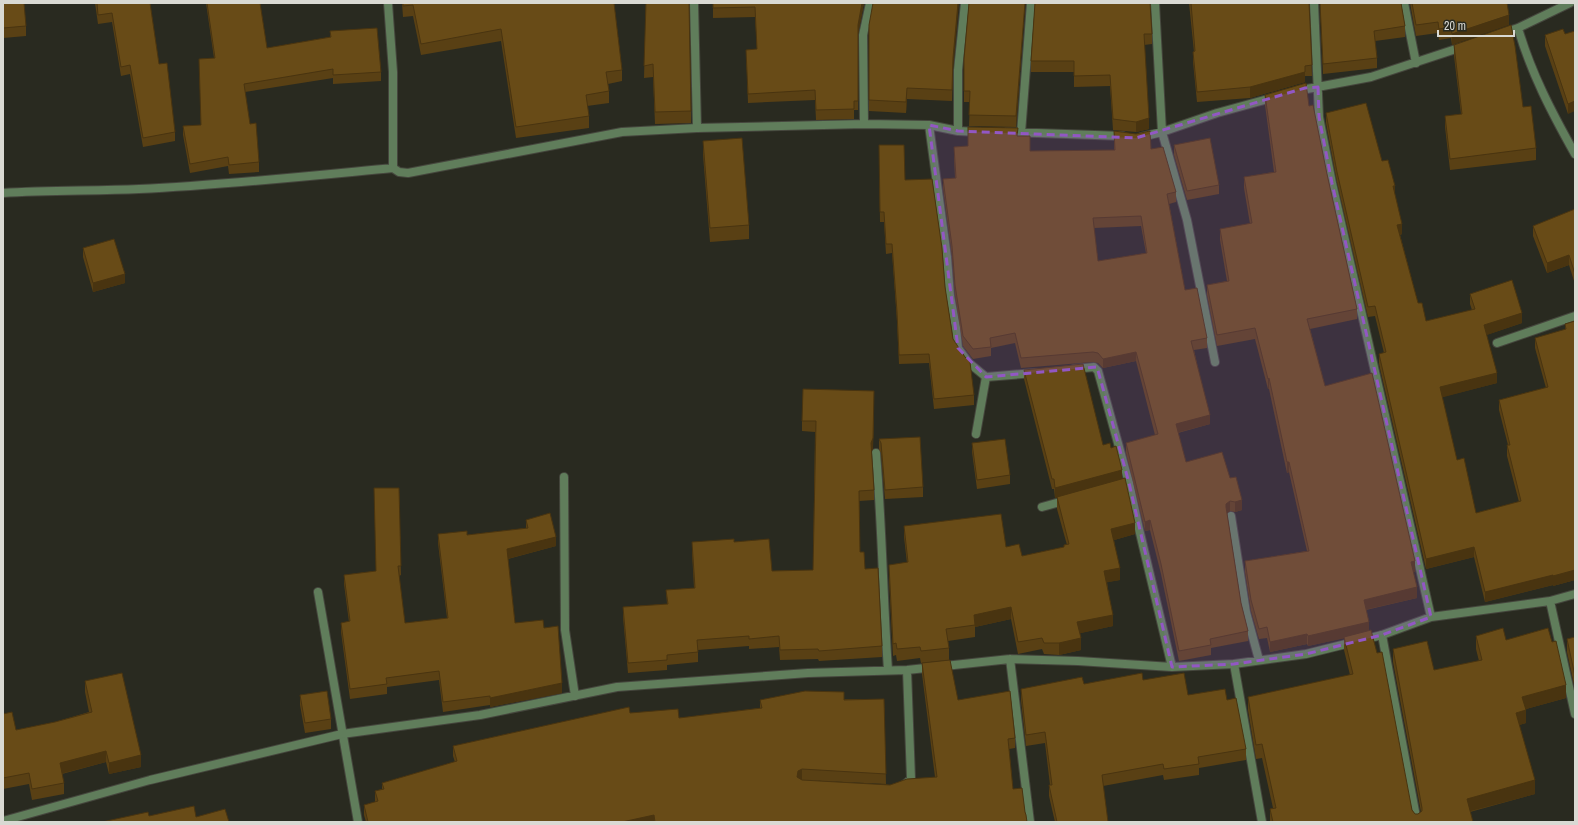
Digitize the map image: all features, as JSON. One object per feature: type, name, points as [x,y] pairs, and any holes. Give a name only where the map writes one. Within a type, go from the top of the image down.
[{"type":"street","points":[[388,3],[393,72],[393,168]]},
{"type":"street","points":[[694,3],[697,128]]},
{"type":"street","points":[[864,124],[864,35],[870,3]]},
{"type":"street","points":[[958,131],[958,70],[965,3]]},
{"type":"street","points":[[1022,133],[1031,3]]},
{"type":"street","points":[[1155,3],[1162,132],[1187,220],[1215,362]]},
{"type":"street","points":[[1314,3],[1319,116],[1332,183],[1431,617]]},
{"type":"street","points":[[1404,3],[1416,63]]},
{"type":"street","points":[[1496,36],[1518,28],[1570,3]]},
{"type":"street","points":[[1518,28],[1525,51],[1549,109],[1575,154]]},
{"type":"street","points":[[3,193],[46,190],[140,189],[293,178],[393,168],[399,172],[408,173],[622,132],[697,128],[864,124],[929,125],[958,131],[1111,135],[1136,138],[1162,132],[1217,113],[1305,88],[1371,78],[1467,46]]},
{"type":"street","points":[[929,125],[947,257],[950,296],[958,348],[969,363],[986,377],[1040,372]]},
{"type":"street","points":[[1497,343],[1575,316]]},
{"type":"street","points":[[1063,370],[1094,367],[1098,371],[1126,484],[1139,529],[1172,667]]},
{"type":"street","points":[[976,434],[986,377]]},
{"type":"street","points":[[876,453],[880,504],[884,620],[888,670]]},
{"type":"street","points":[[564,477],[565,630],[575,696]]},
{"type":"street","points":[[1042,507],[1078,497]]},
{"type":"street","points":[[1231,516],[1246,612],[1259,660]]},
{"type":"street","points":[[318,592],[358,822]]},
{"type":"street","points":[[3,821],[150,780],[342,734],[480,715],[617,687],[808,673],[907,670],[1010,659],[1078,661],[1172,667],[1234,664],[1306,654],[1382,635],[1431,617],[1550,601],[1575,594]]},
{"type":"street","points":[[1550,601],[1575,714]]},
{"type":"street","points":[[1382,635],[1417,822]]},
{"type":"street","points":[[1010,659],[1030,822]]},
{"type":"street","points":[[1234,664],[1262,822]]},
{"type":"street","points":[[896,788],[903,786],[911,779],[907,670]]},
{"type":"highlighted area","points":[[1318,87],[1319,117],[1332,183],[1431,617],[1382,635],[1306,654],[1234,664],[1172,667],[1129,483],[1097,367],[986,377],[958,348],[929,125],[958,131],[1136,138],[1305,88]]},
{"type":"building","points":[[3,3],[24,3],[26,26],[3,28]]},
{"type":"building","points":[[97,3],[150,3],[159,64],[167,63],[175,132],[143,138],[130,65],[121,67],[112,13],[98,15]]},
{"type":"building","points":[[207,3],[260,3],[267,48],[331,37],[330,31],[377,28],[381,72],[333,75],[333,69],[244,84],[250,124],[256,123],[259,162],[229,165],[228,157],[190,164],[183,126],[201,125],[199,59],[215,58]]},
{"type":"building","points":[[403,3],[614,3],[622,70],[606,72],[609,91],[586,95],[589,116],[516,127],[501,29],[421,44],[413,5],[403,6]]},
{"type":"building","points":[[646,3],[689,3],[691,111],[655,112],[653,64],[644,66]]},
{"type":"building","points":[[713,3],[862,3],[858,25],[858,101],[854,101],[854,109],[816,110],[815,90],[748,94],[746,50],[757,49],[755,7],[713,8]]},
{"type":"building","points":[[873,3],[958,3],[953,58],[952,90],[907,88],[906,102],[869,100],[869,25]]},
{"type":"building","points":[[969,3],[1025,3],[1016,116],[969,115],[970,91],[964,91],[964,59]]},
{"type":"building","points":[[1035,3],[1150,3],[1152,34],[1144,34],[1149,118],[1136,122],[1113,119],[1110,75],[1074,76],[1074,61],[1031,61]]},
{"type":"building","points":[[1191,3],[1309,3],[1312,65],[1305,66],[1305,72],[1250,87],[1197,92],[1193,52],[1195,51]]},
{"type":"building","points":[[1320,3],[1401,3],[1405,26],[1374,31],[1377,58],[1323,64]]},
{"type":"building","points":[[1412,3],[1507,3],[1509,15],[1452,34],[1451,27],[1439,29],[1438,22],[1416,25]]},
{"type":"building","points":[[1511,25],[1523,107],[1531,106],[1536,148],[1450,159],[1445,116],[1462,114],[1454,45]]},
{"type":"building","points":[[1563,29],[1565,34],[1575,31],[1575,101],[1568,104],[1545,35]]},
{"type":"building","points":[[1306,83],[1309,106],[1313,105],[1357,309],[1307,319],[1325,386],[1372,373],[1415,561],[1411,562],[1417,587],[1364,600],[1369,622],[1308,636],[1307,634],[1270,642],[1267,627],[1259,629],[1251,600],[1245,561],[1309,551],[1289,462],[1287,462],[1269,378],[1268,379],[1255,328],[1217,335],[1207,285],[1229,281],[1220,229],[1252,223],[1244,177],[1276,172],[1265,95]]},
{"type":"building","points":[[1366,103],[1382,161],[1388,160],[1395,186],[1393,186],[1402,224],[1397,225],[1418,303],[1422,303],[1426,321],[1475,309],[1470,294],[1512,280],[1522,313],[1484,325],[1497,373],[1440,387],[1457,460],[1464,458],[1476,513],[1521,501],[1507,445],[1510,445],[1499,400],[1548,387],[1535,338],[1566,329],[1565,324],[1575,321],[1575,570],[1485,592],[1474,547],[1426,559],[1379,354],[1386,352],[1375,306],[1368,307],[1337,172],[1326,113]]},
{"type":"building","points":[[968,127],[1018,128],[1017,136],[1030,136],[1030,151],[1115,150],[1114,131],[1136,134],[1150,131],[1151,149],[1163,147],[1176,192],[1167,194],[1185,290],[1197,288],[1207,338],[1191,341],[1210,415],[1176,424],[1186,462],[1222,452],[1230,478],[1236,477],[1242,500],[1235,502],[1230,501],[1226,504],[1226,507],[1241,603],[1248,631],[1210,639],[1211,645],[1179,651],[1161,564],[1150,520],[1145,522],[1126,443],[1158,434],[1136,352],[1103,359],[1098,353],[1093,352],[1021,358],[1015,333],[990,338],[991,347],[973,349],[963,336],[955,285],[952,246],[943,179],[956,178],[954,147],[968,146]],"holes":[[[1141,216],[1147,253],[1098,261],[1093,218]]]},
{"type":"building","points":[[742,138],[749,225],[710,228],[703,141]]},
{"type":"building","points":[[1210,138],[1219,185],[1187,191],[1174,145]]},
{"type":"building","points":[[879,145],[904,145],[905,180],[932,179],[953,339],[970,362],[974,395],[934,399],[929,354],[899,355],[892,244],[886,244],[884,212],[880,212]]},
{"type":"building","points":[[1575,209],[1575,274],[1569,255],[1547,263],[1533,226]]},
{"type":"building","points":[[114,239],[125,274],[93,283],[83,248]]},
{"type":"building","points":[[1083,364],[1103,445],[1110,443],[1111,448],[1116,446],[1122,470],[1055,488],[1054,479],[1052,479],[1024,370]]},
{"type":"building","points":[[803,389],[874,391],[873,438],[871,443],[874,490],[859,491],[860,552],[864,552],[865,569],[878,568],[882,646],[819,651],[818,649],[780,650],[779,636],[749,639],[749,636],[697,640],[698,652],[667,655],[667,660],[628,663],[623,607],[668,604],[666,590],[695,588],[692,542],[734,539],[734,542],[769,539],[772,571],[813,570],[816,421],[802,421]]},
{"type":"building","points":[[920,437],[923,487],[885,490],[881,443],[879,439]]},
{"type":"building","points":[[1005,439],[1010,475],[977,480],[972,443]]},
{"type":"building","points":[[1125,478],[1135,523],[1111,529],[1120,568],[1104,571],[1113,615],[1077,622],[1081,638],[1059,643],[1044,643],[1042,638],[1018,642],[1011,607],[974,615],[975,625],[946,629],[949,648],[921,651],[920,647],[897,649],[896,643],[893,644],[889,565],[908,562],[904,526],[1001,514],[1006,547],[1019,544],[1022,556],[1064,547],[1064,545],[1069,544],[1057,497]]},
{"type":"building","points":[[374,488],[399,488],[401,566],[398,566],[405,623],[448,618],[438,534],[467,531],[467,535],[528,528],[526,520],[550,513],[556,537],[507,549],[515,623],[543,620],[544,628],[558,626],[562,683],[490,698],[490,696],[443,702],[439,671],[386,678],[387,684],[350,689],[341,623],[350,621],[344,575],[376,571]]},
{"type":"building","points":[[1503,628],[1506,640],[1548,628],[1552,642],[1556,641],[1566,685],[1522,697],[1526,710],[1516,713],[1535,780],[1467,799],[1473,822],[1273,822],[1270,809],[1276,808],[1262,744],[1256,745],[1248,697],[1353,674],[1344,637],[1371,630],[1377,653],[1382,652],[1412,810],[1415,814],[1418,814],[1422,811],[1422,808],[1393,649],[1427,641],[1434,670],[1482,660],[1476,636]]},
{"type":"building","points":[[1575,637],[1575,676],[1567,639]]},
{"type":"building","points":[[950,660],[958,700],[1010,691],[1015,738],[1008,739],[1013,789],[1022,788],[1027,822],[655,822],[654,815],[622,822],[368,822],[364,805],[378,801],[375,791],[384,789],[382,783],[457,761],[453,746],[629,707],[630,713],[678,709],[679,718],[762,708],[760,700],[805,691],[844,692],[844,700],[884,699],[886,774],[802,769],[798,771],[797,777],[802,780],[890,785],[907,779],[937,777],[922,663]]},
{"type":"building","points":[[122,673],[141,755],[109,763],[106,751],[60,763],[64,783],[32,789],[29,773],[3,778],[3,714],[12,712],[16,730],[55,722],[92,712],[85,681]]},
{"type":"building","points":[[1142,673],[1143,680],[1184,673],[1188,695],[1225,689],[1227,700],[1236,698],[1246,749],[1198,757],[1199,764],[1164,769],[1163,764],[1102,775],[1108,822],[1057,822],[1049,785],[1052,785],[1045,732],[1026,735],[1021,689],[1082,677],[1084,684]]},
{"type":"building","points":[[327,691],[331,719],[305,723],[300,695]]},
{"type":"building","points":[[194,806],[196,817],[225,809],[229,822],[102,822],[148,812],[149,816]]}]
